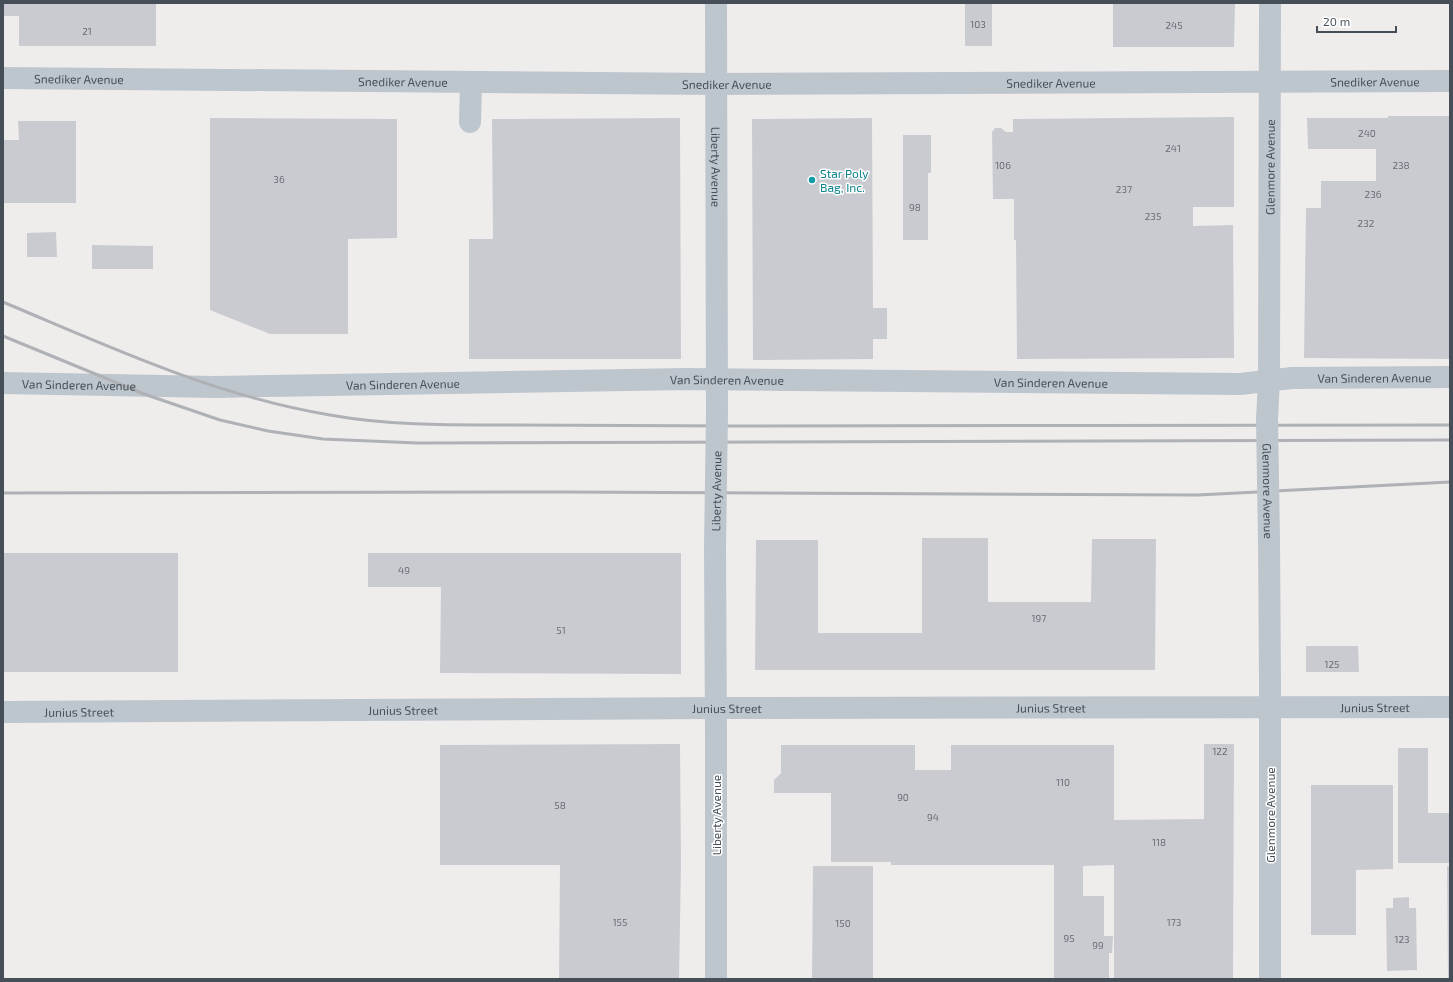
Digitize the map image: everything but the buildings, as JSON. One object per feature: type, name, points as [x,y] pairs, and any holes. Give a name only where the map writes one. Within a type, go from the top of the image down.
[{"type":"street","name":"Liberty Avenue","points":[[716,3],[716,979]]},
{"type":"street","name":"Glenmore Avenue","points":[[1270,3],[1271,81],[1269,380],[1267,419],[1270,708],[1270,979]]},
{"type":"street","name":"Snediker Avenue","points":[[3,78],[716,84],[1450,81]]},
{"type":"street","points":[[470,122],[471,83]]},
{"type":"street","name":"Van Sinderen Avenue","points":[[3,383],[215,387],[649,380],[1240,384],[1292,378],[1450,377]]},
{"type":"street","name":"Junius Street","points":[[3,712],[716,708],[1450,707]]},
{"type":"railway","points":[[3,302],[123,353],[204,383],[245,396],[287,407],[330,415],[353,419],[399,423],[445,425],[624,426],[1450,425]]},
{"type":"railway","points":[[3,336],[144,394],[220,420],[268,431],[323,439],[417,443],[1450,440]]},
{"type":"railway","points":[[3,493],[565,492],[1198,495],[1450,482]]},
{"type":"place","name":"Star Poly Bag, Inc.","points":[[812,180]]}]
